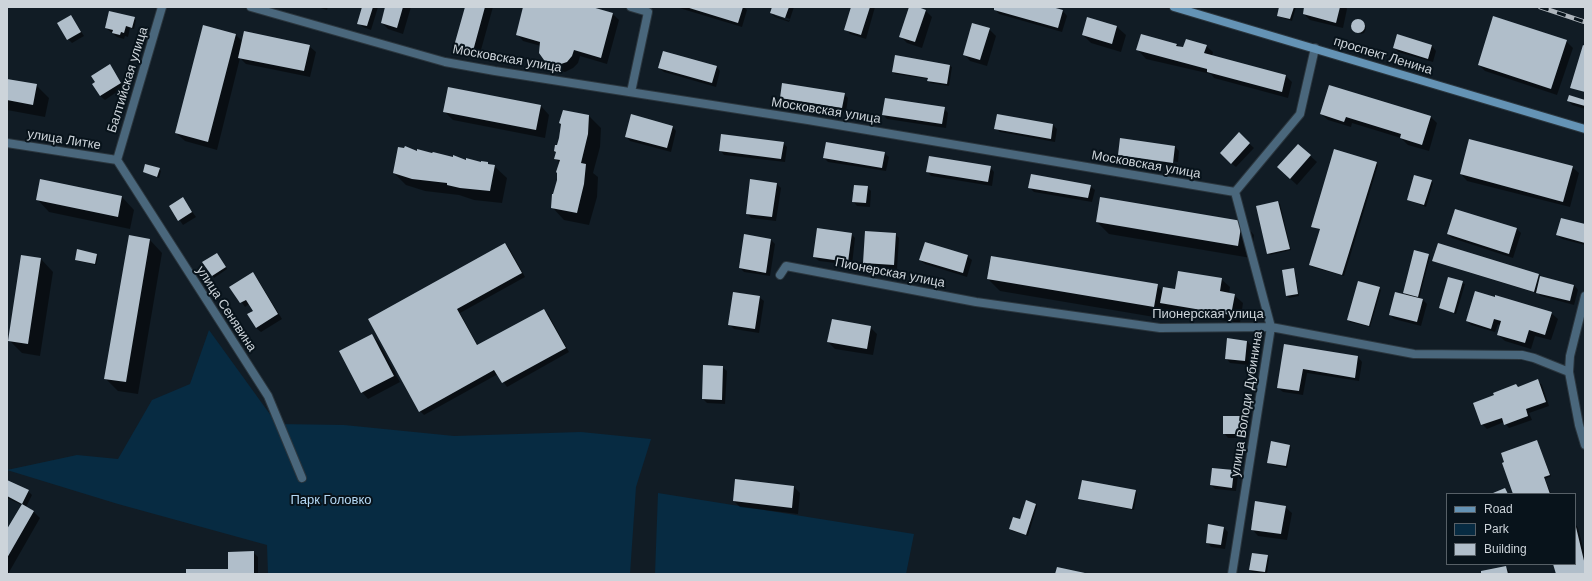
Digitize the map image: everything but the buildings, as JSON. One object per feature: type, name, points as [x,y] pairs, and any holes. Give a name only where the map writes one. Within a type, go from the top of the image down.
[{"type":"main road","name":"проспект Ленина","points":[[1174,7],[1585,129]]},
{"type":"street","name":"Балтийская улица","points":[[117,160],[162,7]]},
{"type":"street","name":"Московская улица","points":[[251,7],[445,62],[808,120],[1235,192]]},
{"type":"street","points":[[631,7],[648,12],[631,92]]},
{"type":"street","points":[[1235,192],[1300,114],[1315,48]]},
{"type":"street","name":"улица Литке","points":[[7,143],[117,160]]},
{"type":"street","name":"улица Сенявина","points":[[117,160],[268,396],[302,478]]},
{"type":"street","name":"улица Володи Дубинина","points":[[1232,574],[1271,327],[1235,192]]},
{"type":"street","name":"Пионерская улица","points":[[780,275],[786,266],[976,302],[1160,328],[1271,327],[1414,354],[1522,355],[1534,358],[1569,372]]},
{"type":"street","points":[[1585,296],[1570,356],[1569,372],[1579,425],[1585,445]]},
{"type":"green space","name":"Парк Головко","points":[[209,330],[277,424],[344,425],[454,436],[581,432],[651,439],[636,487],[630,574],[268,574],[267,545],[118,504],[7,470],[77,455],[118,459],[152,400],[190,384]]},
{"type":"green space","points":[[658,493],[914,534],[906,574],[655,574]]},
{"type":"railway","points":[[1540,7],[1585,22]]}]
